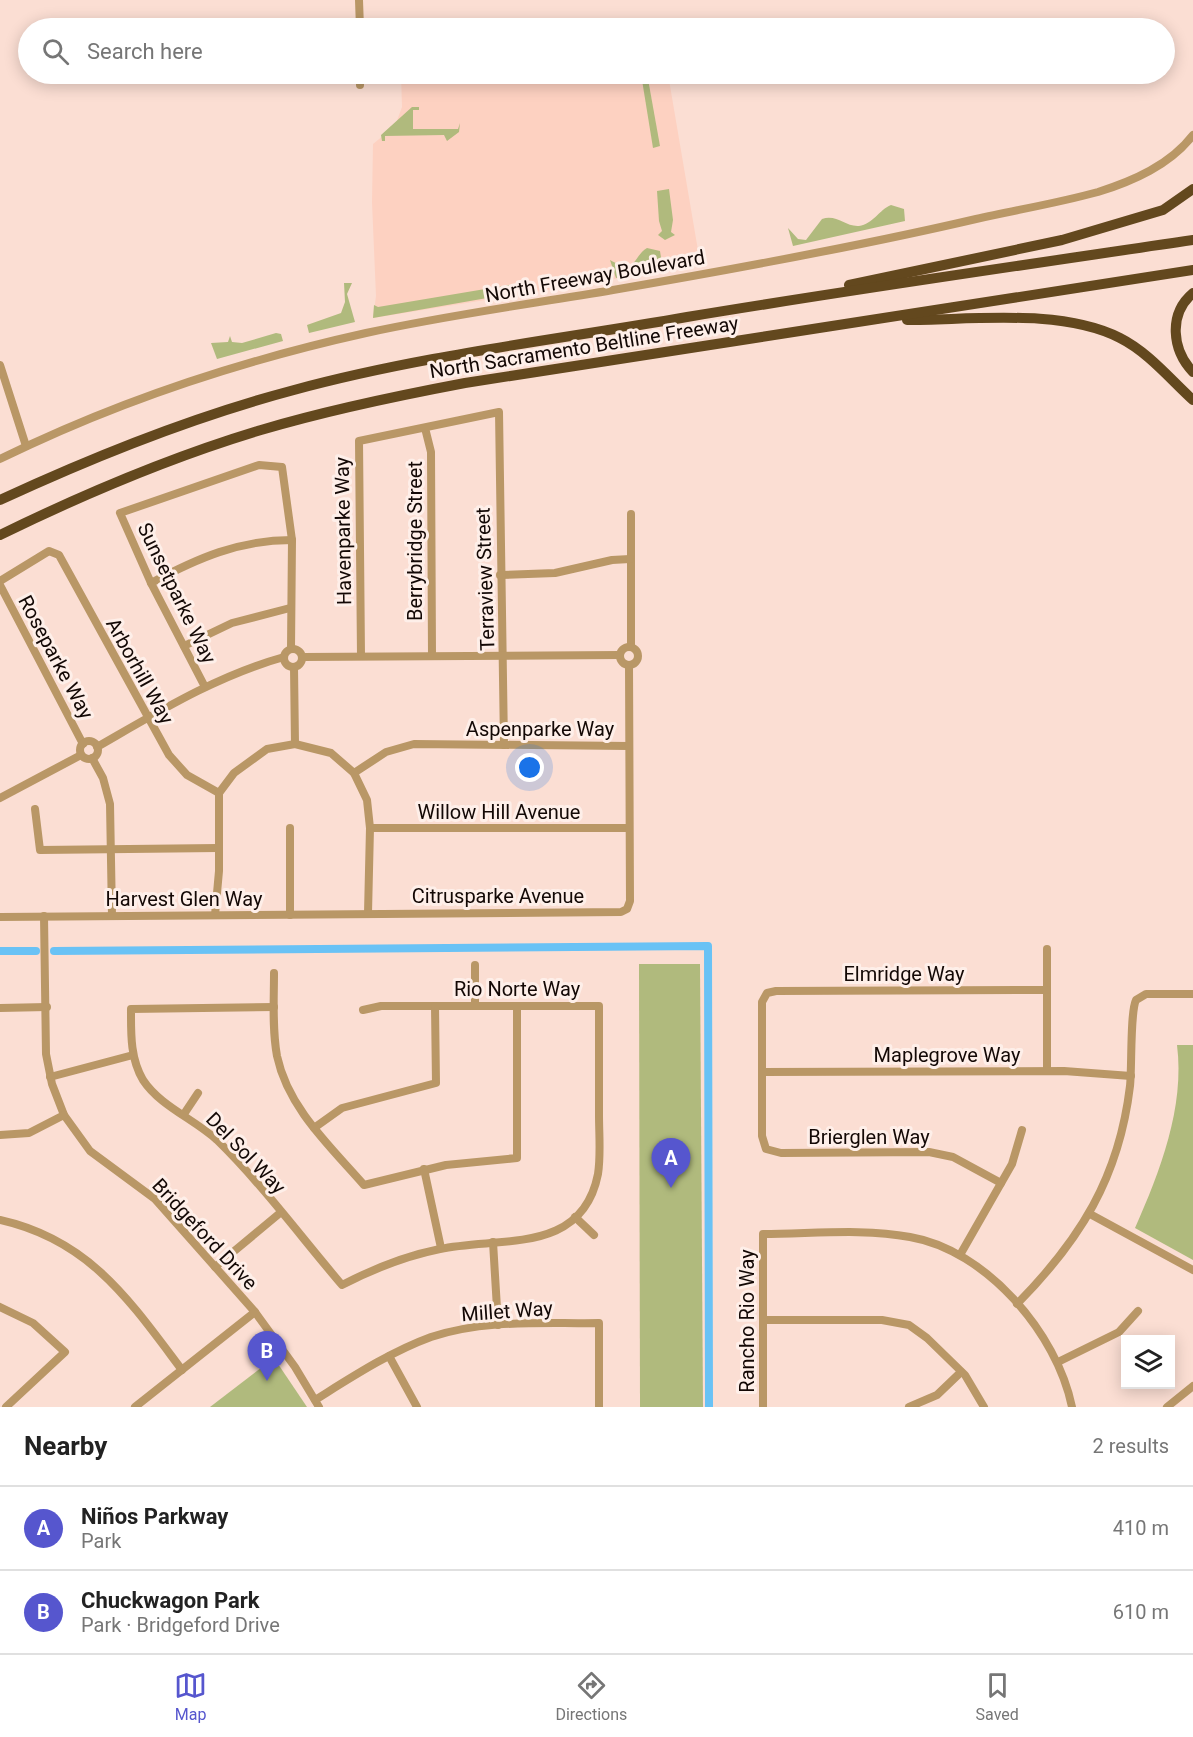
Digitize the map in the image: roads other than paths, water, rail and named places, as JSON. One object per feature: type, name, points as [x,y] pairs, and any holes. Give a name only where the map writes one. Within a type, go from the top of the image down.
[{"type":"highway","points":[[772,302],[1062,240],[1164,210],[1193,189]]},
{"type":"highway","points":[[1104,253],[1193,235]]},
{"type":"highway","name":"North Sacramento Beltline Freeway","points":[[0,500],[101,455],[196,419],[294,390],[404,364],[772,302],[1193,240]]},
{"type":"highway","name":"North Sacramento Beltline Freeway","points":[[0,535],[66,503],[162,464],[261,430],[362,403],[465,383],[1193,270]]},
{"type":"highway","points":[[1193,293],[1178,313],[1175,331],[1178,350],[1193,372]]},
{"type":"highway","points":[[867,321],[1069,320],[1096,327],[1122,338],[1145,354],[1193,400]]},
{"type":"street","points":[[359,0],[360,18]]},
{"type":"street","name":"North Freeway Boulevard","points":[[0,459],[26,446],[154,394],[233,368],[321,344],[431,320],[855,247],[1099,191],[1148,172],[1181,151],[1193,135]]},
{"type":"street","points":[[0,365],[26,446]]},
{"type":"street","name":"Havenparke Way","points":[[361,656],[359,441],[499,412]]},
{"type":"street","name":"Terraview Street","points":[[499,412],[504,745]]},
{"type":"street","name":"Berrybridge Street","points":[[425,428],[431,452],[432,655]]},
{"type":"street","name":"Sunsetparke Way","points":[[205,687],[151,583],[120,513],[259,465],[282,467],[292,540]]},
{"type":"street","points":[[620,655],[624,663],[629,665],[635,663],[639,656],[631,647],[631,514]]},
{"type":"street","points":[[97,747],[205,687],[248,667],[284,657],[291,648],[292,540],[248,542],[181,567],[151,583]]},
{"type":"street","name":"Arborhill Way","points":[[0,583],[49,551],[59,555],[169,755],[186,775],[219,793]]},
{"type":"street","points":[[500,575],[555,573],[612,560],[630,559]]},
{"type":"street","name":"Roseparke Way","points":[[0,583],[83,744]]},
{"type":"street","points":[[184,646],[232,623],[290,608]]},
{"type":"street","points":[[620,655],[625,648],[631,647]]},
{"type":"street","points":[[291,648],[297,649],[303,657]]},
{"type":"street","points":[[303,657],[620,655]]},
{"type":"street","points":[[284,657],[286,664],[294,667]]},
{"type":"street","points":[[294,667],[301,663],[303,657]]},
{"type":"street","name":"Aspenparke Way","points":[[354,773],[386,752],[414,744],[629,746],[629,665]]},
{"type":"street","points":[[294,667],[295,744]]},
{"type":"street","points":[[90,741],[97,747],[97,753],[92,758],[86,759],[81,755],[80,749],[83,744],[90,741]]},
{"type":"street","points":[[215,915],[219,793],[234,773],[267,749],[295,744],[331,753],[354,773],[367,800],[370,828],[368,913]]},
{"type":"street","points":[[629,746],[629,828]]},
{"type":"street","points":[[0,798],[81,755]]},
{"type":"street","points":[[92,758],[108,792],[112,916]]},
{"type":"street","points":[[35,809],[40,850],[218,848]]},
{"type":"street","points":[[290,828],[290,915]]},
{"type":"street","name":"Willow Hill Avenue","points":[[370,828],[629,828]]},
{"type":"street","name":"Citrusparke Avenue","points":[[368,913],[613,913],[627,909],[630,901],[629,828]]},
{"type":"street","name":"Harvest Glen Way","points":[[0,916],[362,915],[368,913]]},
{"type":"street","name":"Bridgeford Drive","points":[[44,916],[46,1043],[50,1077],[64,1115],[90,1151],[155,1199],[255,1312],[317,1403]]},
{"type":"street","points":[[1047,949],[1047,1071]]},
{"type":"street","points":[[475,965],[475,1006]]},
{"type":"street","points":[[274,973],[275,1042],[281,1072],[294,1100],[314,1128],[364,1185],[424,1169],[472,1161],[517,1158],[517,1006]]},
{"type":"street","name":"Elmridge Way","points":[[762,1072],[764,997],[776,991],[1047,990]]},
{"type":"street","points":[[1017,1304],[1062,1256],[1090,1214],[1108,1176],[1124,1119],[1131,1076],[1136,1000],[1146,994],[1193,994]]},
{"type":"street","name":"Rio Norte Way","points":[[363,1010],[381,1006],[599,1006],[599,1165],[589,1198],[575,1217]]},
{"type":"street","points":[[314,1128],[332,1113],[348,1106],[435,1083],[435,1006]]},
{"type":"street","points":[[0,1008],[47,1007]]},
{"type":"street","name":"Del Sol Way","points":[[274,1007],[131,1009],[133,1055],[138,1070],[150,1089],[216,1140],[342,1286],[377,1268],[441,1248]]},
{"type":"street","points":[[50,1077],[133,1055]]},
{"type":"street","name":"Maplegrove Way","points":[[762,1072],[1047,1071],[1131,1076]]},
{"type":"street","name":"Brierglen Way","points":[[762,1072],[762,1141],[766,1149],[781,1153],[936,1153],[967,1163],[1001,1183]]},
{"type":"street","points":[[184,1114],[198,1093]]},
{"type":"street","points":[[0,1135],[29,1133],[64,1115]]},
{"type":"street","points":[[1022,1130],[1015,1158],[960,1255],[987,1275],[1017,1304],[1036,1327],[1058,1362],[1072,1407]]},
{"type":"street","points":[[424,1169],[441,1248],[543,1237],[575,1217],[594,1235]]},
{"type":"street","points":[[215,1267],[280,1213]]},
{"type":"street","points":[[1090,1214],[1193,1270]]},
{"type":"street","points":[[0,1220],[47,1236],[98,1268],[125,1295],[182,1370]]},
{"type":"street","name":"Rancho Rio Way","points":[[763,1407],[763,1234],[896,1234],[928,1241],[960,1255]]},
{"type":"street","points":[[493,1242],[498,1324]]},
{"type":"street","points":[[0,1307],[33,1323],[65,1352],[4,1404]]},
{"type":"street","points":[[1058,1362],[1119,1332],[1138,1311]]},
{"type":"street","points":[[135,1407],[255,1312]]},
{"type":"street","points":[[763,1320],[898,1322],[918,1331],[961,1371],[978,1393],[984,1407]]},
{"type":"street","name":"Millet Way","points":[[317,1403],[389,1356],[449,1332],[498,1324],[599,1323],[599,1407]]},
{"type":"street","points":[[389,1356],[417,1407]]},
{"type":"street","points":[[909,1407],[937,1395],[961,1371]]},
{"type":"street","points":[[1167,1407],[1193,1386]]},
{"type":"waterway","points":[[54,951],[708,946],[709,1407]]},
{"type":"waterway","points":[[0,951],[36,951]]},
{"type":"place","name":"Niños Parkway","points":[[671,1188]]},
{"type":"place","name":"Chuckwagon Park","points":[[267,1381]]}]
